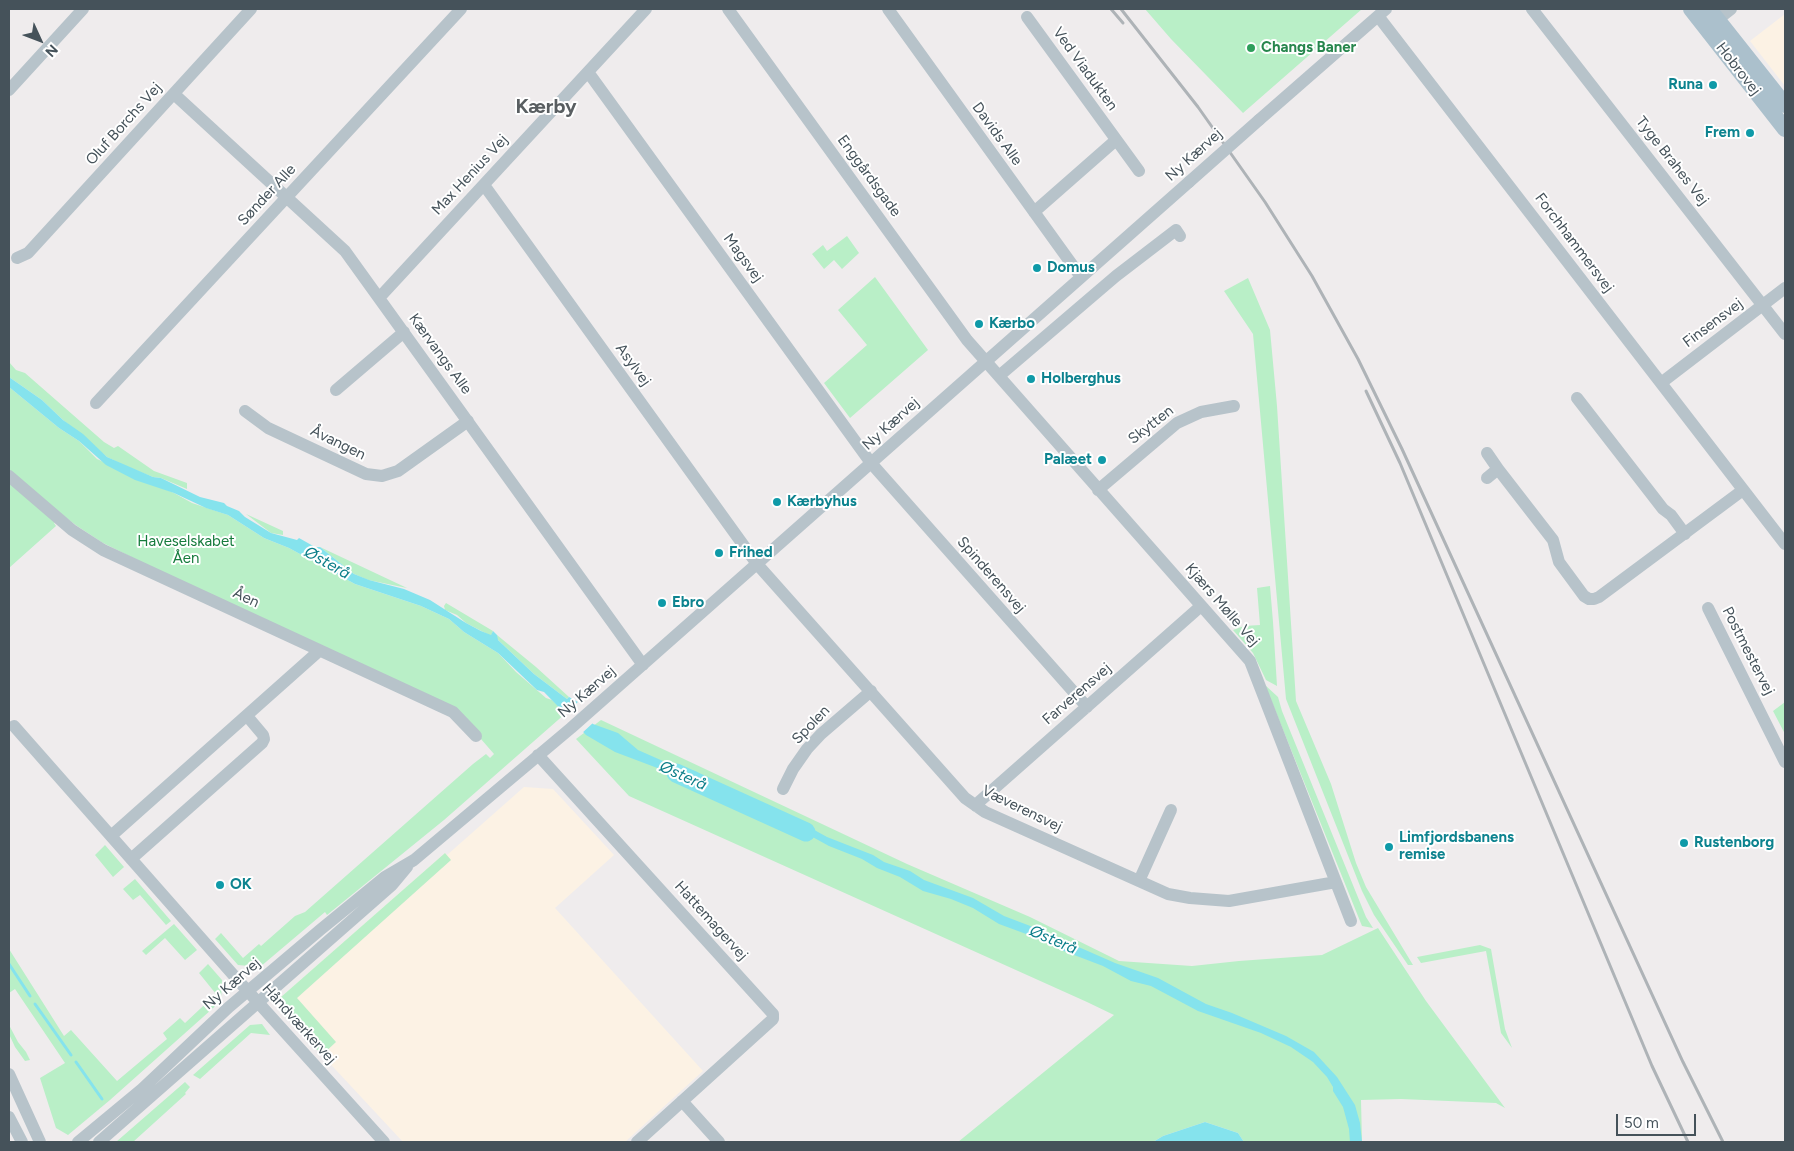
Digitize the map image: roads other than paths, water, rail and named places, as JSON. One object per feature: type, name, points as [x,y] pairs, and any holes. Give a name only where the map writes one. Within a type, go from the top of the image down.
[{"type":"main road","name":"Hobrovej","points":[[1691,9],[1785,129]]},
{"type":"main road","name":"Hobrovej","points":[[1713,14],[1785,105]]},
{"type":"street","points":[[9,90],[84,9]]},
{"type":"street","name":"Oluf Borchs Vej","points":[[17,258],[28,253],[251,9]]},
{"type":"street","name":"Sønder Alle","points":[[96,403],[461,9]]},
{"type":"street","name":"Max Henius Vej","points":[[379,298],[646,9]]},
{"type":"street","name":"Enggårdsgade","points":[[728,9],[967,340],[985,361]]},
{"type":"street","name":"Davids Alle","points":[[888,9],[1080,277]]},
{"type":"street","name":"Tyge Brahes Vej","points":[[1532,9],[1785,334]]},
{"type":"street","points":[[1713,14],[1731,9]]},
{"type":"street","name":"Ny Kærvej","points":[[78,1142],[142,1089],[197,1036],[248,992],[385,877],[414,860],[571,728],[1382,12]]},
{"type":"street","name":"Forchhammersvej","points":[[1382,12],[1661,383],[1785,544]]},
{"type":"street","name":"Ved Viadukten","points":[[1027,17],[1139,171]]},
{"type":"street","name":"Magsvej","points":[[588,72],[871,463]]},
{"type":"street","name":"Kærvangs Alle","points":[[174,94],[344,251],[643,665]]},
{"type":"street","points":[[1034,212],[1116,140]]},
{"type":"street","name":"Asylvej","points":[[484,185],[757,564]]},
{"type":"street","points":[[999,376],[1116,276],[1176,230],[1180,236]]},
{"type":"street","name":"Finsensvej","points":[[1661,383],[1785,288]]},
{"type":"street","points":[[336,390],[404,332]]},
{"type":"street","name":"Kjærs Mølle Vej","points":[[985,361],[1250,661],[1351,921]]},
{"type":"street","points":[[1577,398],[1663,510],[1671,515],[1685,534]]},
{"type":"street","name":"Skytten","points":[[1098,490],[1177,423],[1201,412],[1234,406]]},
{"type":"street","name":"Åvangen","points":[[245,411],[268,428],[366,474],[382,476],[398,470],[468,421]]},
{"type":"street","points":[[1487,453],[1553,540],[1559,562],[1584,596],[1589,599],[1599,597],[1743,490]]},
{"type":"street","name":"Spinderensvej","points":[[871,463],[1086,707]]},
{"type":"street","points":[[1487,478],[1498,469]]},
{"type":"street","name":"Åen","points":[[9,476],[72,530],[103,550],[453,712],[476,736]]},
{"type":"street","name":"Væverensvej","points":[[757,564],[965,798],[976,806],[1168,894],[1190,898],[1229,900],[1336,882]]},
{"type":"street","name":"Farverensvej","points":[[976,806],[1201,606]]},
{"type":"street","name":"Postmestervej","points":[[1708,608],[1785,762]]},
{"type":"street","points":[[111,836],[319,650]]},
{"type":"street","name":"Spolen","points":[[783,789],[793,769],[811,744],[871,691]]},
{"type":"street","points":[[131,859],[262,743],[263,735],[247,716]]},
{"type":"street","name":"Håndværkervej","points":[[14,726],[248,992],[384,1142]]},
{"type":"street","name":"Hattemagervej","points":[[538,756],[773,1014],[773,1019],[637,1142]]},
{"type":"street","points":[[1138,881],[1171,810]]},
{"type":"street","name":"Ny Kærvej","points":[[99,1142],[392,886],[414,860]]},
{"type":"street","points":[[9,1074],[40,1142]]},
{"type":"street","points":[[682,1101],[719,1142]]},
{"type":"street","points":[[9,1116],[22,1142]]},
{"type":"water","points":[[9,377],[42,400],[107,457],[153,477],[161,478],[200,497],[224,503],[271,533],[297,540],[299,538],[315,547],[320,547],[354,574],[404,589],[430,600],[481,631],[491,635],[493,631],[497,635],[498,640],[534,674],[567,699],[569,697],[578,702],[580,710],[593,724],[618,733],[638,750],[672,765],[695,771],[732,792],[771,806],[827,837],[873,855],[884,862],[910,871],[924,880],[973,898],[1004,916],[1115,963],[1158,978],[1206,1004],[1286,1036],[1314,1052],[1337,1077],[1355,1105],[1360,1123],[1362,1142],[1350,1142],[1349,1129],[1343,1107],[1327,1077],[1313,1062],[1291,1047],[1261,1033],[1198,1011],[1151,986],[1131,981],[1103,966],[999,924],[973,908],[923,891],[900,877],[829,846],[778,818],[753,807],[732,801],[700,783],[615,752],[586,735],[544,692],[537,690],[498,653],[464,632],[449,619],[421,606],[355,584],[289,548],[264,538],[228,515],[206,508],[174,493],[135,480],[106,465],[79,441],[59,428],[9,387]]},
{"type":"water","points":[[1205,1122],[1238,1133],[1244,1142],[1153,1142],[1163,1136]]},
{"type":"waterway","name":"Østerå","points":[[676,773],[806,832]]},
{"type":"waterway","points":[[9,964],[30,996]]},
{"type":"waterway","points":[[35,1004],[71,1055]]},
{"type":"waterway","points":[[76,1062],[102,1099]]},
{"type":"railway","points":[[1111,9],[1123,23]]},
{"type":"railway","points":[[1121,9],[1198,107],[1265,202],[1312,276],[1358,359],[1402,449],[1683,1062],[1723,1142]]},
{"type":"railway","points":[[1366,391],[1400,463],[1652,1066],[1688,1142]]},
{"type":"place","name":"Changs Baner","points":[[1251,48]]},
{"type":"place","name":"Runa","points":[[1713,85]]},
{"type":"place","name":"Frem","points":[[1750,133]]},
{"type":"place","name":"Domus","points":[[1037,268]]},
{"type":"place","name":"Kærbo","points":[[979,324]]},
{"type":"place","name":"Holberghus","points":[[1031,379]]},
{"type":"place","name":"Palæet","points":[[1102,460]]},
{"type":"place","name":"Kærbyhus","points":[[777,502]]},
{"type":"place","name":"Frihed","points":[[719,553]]},
{"type":"place","name":"Ebro","points":[[662,603]]},
{"type":"place","name":"Rustenborg","points":[[1684,843]]},
{"type":"place","name":"Limfjordsbanens remise","points":[[1389,847]]},
{"type":"place","name":"OK","points":[[220,885]]},
{"type":"district","name":"Kærby","points":[[546,107]]},
{"type":"park label","name":"Haveselskabet Åen","points":[[186,550]]}]
